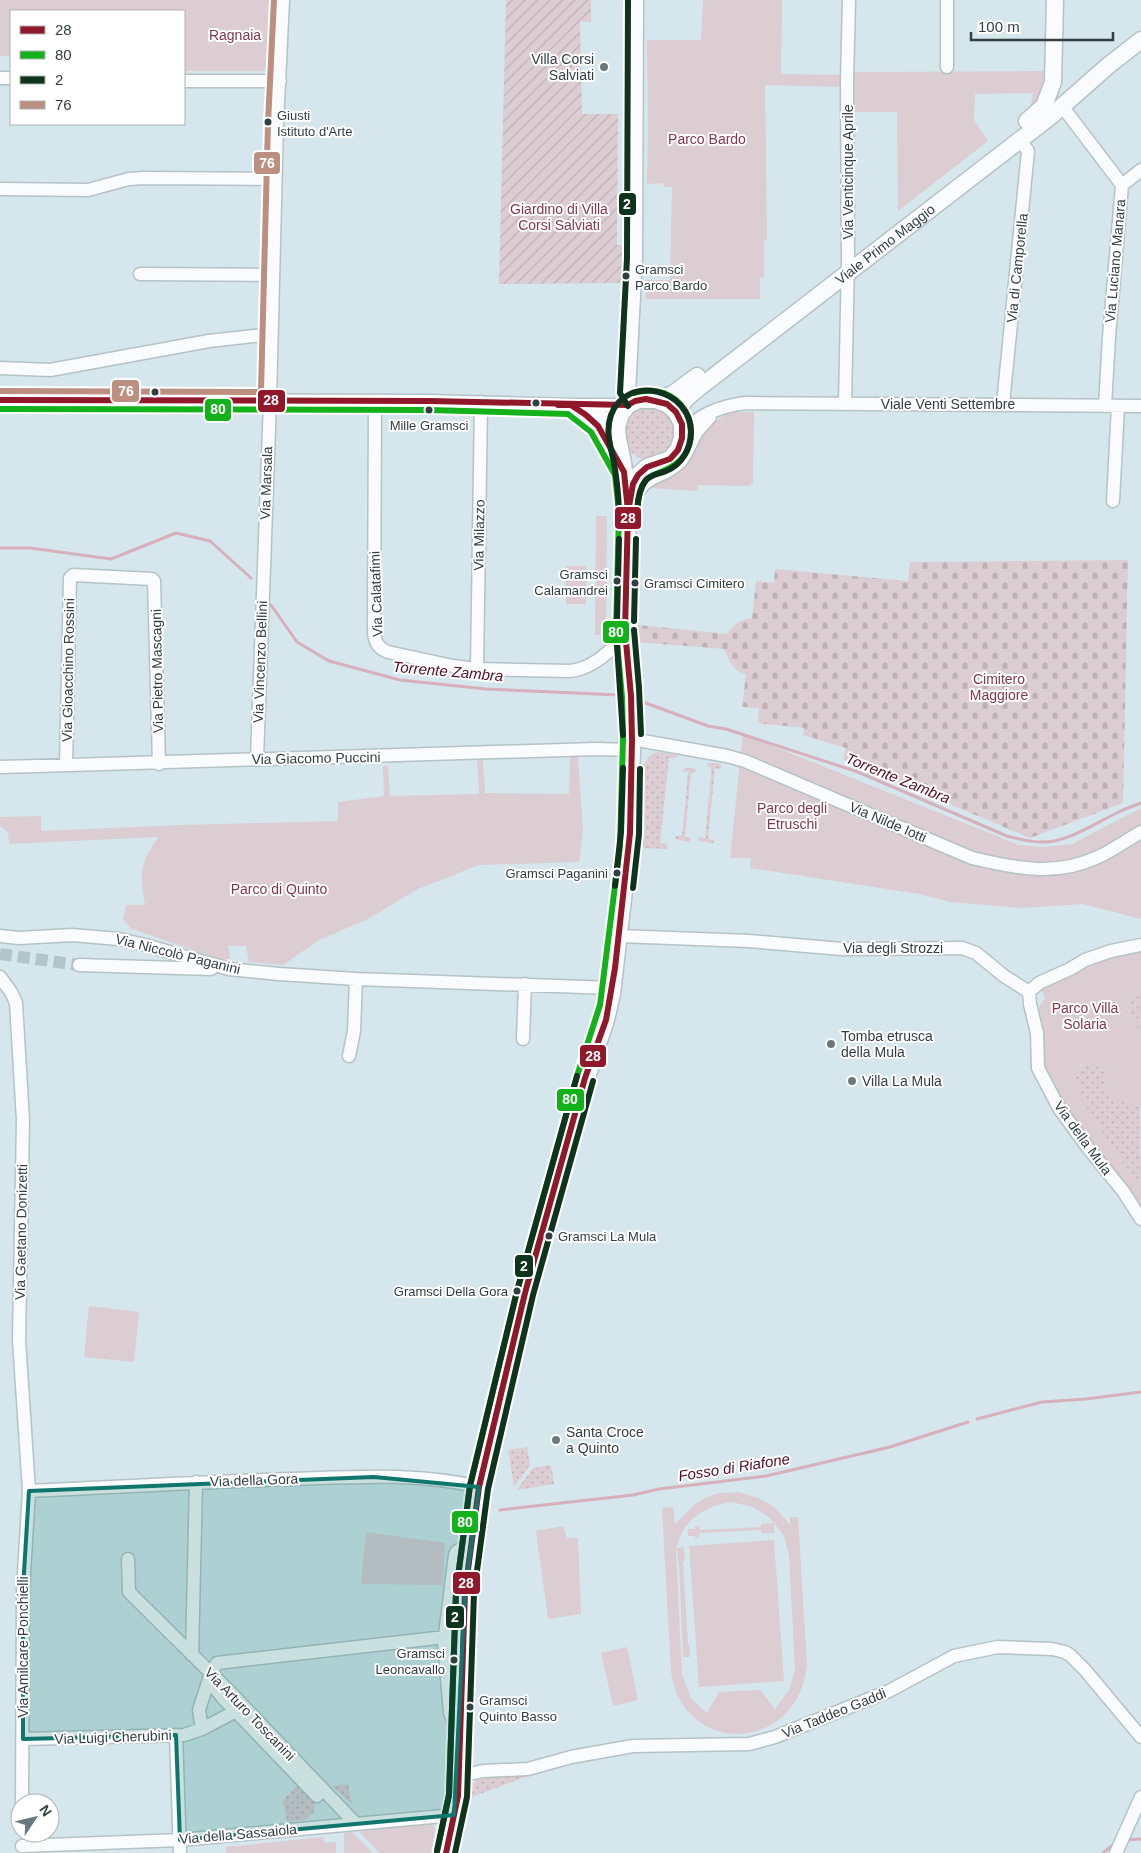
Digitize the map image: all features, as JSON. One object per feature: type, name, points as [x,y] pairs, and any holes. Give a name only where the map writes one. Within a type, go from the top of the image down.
[{"type":"main road","points":[[1054,0],[1059,76]]},
{"type":"main road","name":"Viale Primo Maggio","points":[[656,400],[677,392],[1013,145],[1141,40]]},
{"type":"main road","name":"Viale Primo Maggio","points":[[680,419],[679,409],[682,403],[700,387],[1039,111],[1044,106],[1059,76],[1069,83],[1079,82],[1099,73]]},
{"type":"main road","points":[[446,1853],[454,1815],[460,1769],[465,1592],[478,1487],[525,1293],[585,1078],[606,1020],[612,988],[630,833],[632,744],[631,696],[625,637],[628,512],[619,441],[621,414],[632,403],[646,399],[656,400],[672,408],[680,419],[682,424],[681,444],[674,455],[664,462],[644,469],[635,479],[628,512]]},
{"type":"main road","points":[[619,441],[627,456],[636,462],[654,465]]},
{"type":"street","name":"Via Marsala","points":[[263,565],[283,0]]},
{"type":"street","points":[[0,400],[375,401],[571,405],[632,403],[629,385],[636,258],[637,0]]},
{"type":"street","name":"Via Venticinque Aprile","points":[[845,404],[848,266],[847,81],[849,0]]},
{"type":"street","points":[[946,66],[947,0]]},
{"type":"street","points":[[185,81],[280,81]]},
{"type":"street","name":"Via Luciano Manara","points":[[1062,106],[1122,185],[1109,337],[1113,501]]},
{"type":"street","name":"Via di Camporella","points":[[1003,404],[1028,151],[1024,144],[1013,145]]},
{"type":"street","points":[[1122,185],[1141,170]]},
{"type":"street","points":[[0,189],[88,190],[130,179],[144,178],[276,179]]},
{"type":"street","points":[[140,274],[273,275]]},
{"type":"street","points":[[0,368],[50,370],[209,341],[271,334]]},
{"type":"street","name":"Via Calatafimi","points":[[375,401],[375,639],[380,648],[388,652],[477,669],[577,670],[596,662],[625,637]]},
{"type":"street","name":"Via Milazzo","points":[[477,669],[481,402]]},
{"type":"street","name":"Viale Venti Settembre","points":[[682,437],[689,426],[701,418],[729,405],[1003,404],[1141,406]]},
{"type":"street","points":[[571,405],[589,408],[598,413],[609,423],[619,441]]},
{"type":"street","points":[[571,405],[598,426],[624,472]]},
{"type":"street","points":[[628,512],[639,489],[651,478],[667,471],[680,462],[697,432],[718,410]]},
{"type":"street","name":"Via Vincenzo Bellini","points":[[257,758],[263,565]]},
{"type":"street","name":"Via Pietro Mascagni","points":[[71,576],[154,580],[159,764]]},
{"type":"street","name":"Via Gioacchino Rossini","points":[[66,765],[71,576]]},
{"type":"street","name":"Via Giacomo Puccini","points":[[0,767],[159,764],[257,758],[596,749],[632,744]]},
{"type":"street","name":"Via Nilde Iotti","points":[[632,744],[727,756],[774,773],[972,858],[1002,865],[1041,870],[1069,866],[1098,857],[1141,832]]},
{"type":"street","name":"Via Niccolò Paganini","points":[[0,936],[19,938],[72,935],[119,938],[229,970],[356,979],[612,988]]},
{"type":"street","name":"Via degli Strozzi","points":[[619,936],[749,941],[842,949],[962,948],[976,953],[1004,976],[1029,992]]},
{"type":"street","points":[[1029,992],[1039,982],[1070,969],[1085,960],[1111,950],[1141,945]]},
{"type":"street","points":[[79,965],[229,970]]},
{"type":"street","name":"Via Gaetano Donizetti","points":[[0,977],[14,996],[16,1003],[22,1095],[23,1161],[19,1340],[28,1491]]},
{"type":"street","points":[[349,1056],[354,1031],[356,979]]},
{"type":"street","points":[[523,1039],[525,984]]},
{"type":"street","name":"Via della Mula","points":[[1029,992],[1037,1033],[1038,1068],[1059,1108],[1123,1191],[1141,1219]]},
{"type":"street","name":"Via della Gora","points":[[28,1491],[196,1482],[387,1477],[461,1483],[478,1487]]},
{"type":"street","points":[[192,1655],[196,1482]]},
{"type":"street","name":"Via Amilcare Ponchielli","points":[[22,1793],[23,1589],[28,1491]]},
{"type":"street","points":[[461,1726],[453,1721],[450,1713],[444,1653],[455,1555],[460,1550],[470,1550]]},
{"type":"street","name":"Via Arturo Toscanini","points":[[128,1559],[129,1592],[211,1673],[350,1824]]},
{"type":"street","name":"Via Arturo Toscanini","points":[[143,1607],[150,1622],[211,1673],[236,1711],[350,1824]]},
{"type":"street","points":[[202,1729],[199,1714],[200,1707],[211,1673],[220,1662],[445,1637]]},
{"type":"street","name":"Via Taddeo Gaddi","points":[[460,1769],[483,1771],[528,1769],[556,1760],[633,1746],[749,1744],[776,1737],[889,1691],[954,1656],[998,1647],[1052,1649],[1070,1655],[1085,1670],[1141,1737]]},
{"type":"street","name":"Via Arturo Toscanini","points":[[202,1729],[236,1711]]},
{"type":"street","name":"Via Luigi Cherubini","points":[[23,1739],[176,1735],[190,1734],[202,1729]]},
{"type":"street","points":[[176,1735],[180,1853]]},
{"type":"street","points":[[1116,1853],[1141,1797]]},
{"type":"street","name":"Via della Sassaiola","points":[[22,1844],[180,1840],[454,1815]]},
{"type":"highlighted area","points":[[374,1477],[479,1487],[465,1592],[454,1815],[180,1840],[176,1735],[23,1739],[23,1589],[29,1491]]},
{"type":"green space","name":"Ragnaia","points":[[0,0],[272,0],[270,71],[185,71],[185,10],[10,10],[10,56],[0,56]]},
{"type":"green space","name":"Giardino di Villa Corsi Salviati","points":[[506,0],[591,0],[591,22],[580,21],[582,114],[618,114],[617,245],[627,245],[627,283],[499,284]]},
{"type":"green space","name":"Parco Bardo","points":[[703,0],[782,0],[781,74],[841,75],[841,87],[765,85],[767,239],[764,240],[764,277],[760,278],[760,299],[646,299],[646,280],[670,280],[672,187],[664,187],[663,183],[647,184],[647,40],[701,40]]},
{"type":"green space","points":[[1046,71],[1039,100],[1030,110],[1033,93],[975,94],[974,120],[988,141],[898,211],[897,112],[855,112],[854,72]]},
{"type":"green space","points":[[650,406],[660,408],[669,414],[675,423],[677,433],[675,443],[669,452],[660,458],[650,460],[640,458],[631,452],[625,443],[623,433],[625,423],[631,414],[640,408]]},
{"type":"green space","points":[[731,412],[754,412],[753,483],[749,486],[698,485],[697,491],[648,488],[678,471],[692,455],[713,424]]},
{"type":"green space","points":[[596,516],[607,516],[606,635],[595,635]]},
{"type":"green space","name":"Cimitero Maggiore","points":[[1128,560],[1123,803],[1030,838],[843,759],[846,748],[803,735],[804,728],[758,723],[759,708],[742,707],[746,674],[735,668],[724,649],[636,642],[638,625],[727,634],[738,623],[752,618],[756,581],[774,583],[775,569],[908,581],[910,562]]},
{"type":"green space","points":[[566,566],[586,566],[586,604],[566,604]]},
{"type":"green space","name":"Parco degli Etruschi","points":[[743,734],[1019,845],[1043,847],[1072,844],[1141,808],[1141,919],[1083,904],[1022,908],[950,902],[919,894],[750,868],[751,858],[730,858]]},
{"type":"green space","points":[[657,752],[677,755],[676,758],[669,758],[660,843],[667,844],[667,849],[643,848],[643,766],[650,755]]},
{"type":"green space","name":"Parco di Quinto","points":[[570,756],[578,756],[583,831],[579,862],[479,865],[418,889],[366,920],[319,940],[283,965],[249,962],[246,946],[228,946],[231,961],[224,961],[130,928],[123,919],[126,905],[145,905],[142,870],[147,855],[158,837],[9,844],[8,832],[0,826],[0,817],[41,816],[41,831],[338,821],[338,802],[384,796],[383,766],[388,766],[390,796],[479,794],[477,759],[483,759],[485,793],[569,794]]},
{"type":"green space","points":[[708,763],[718,763],[721,766],[721,769],[715,768],[708,839],[715,840],[713,843],[698,841],[699,837],[705,838],[711,774],[711,767],[706,766]]},
{"type":"green space","points":[[685,768],[694,768],[697,771],[691,773],[685,837],[691,838],[689,842],[675,839],[675,836],[682,836],[688,772],[682,771]]},
{"type":"green space","name":"Parco Villa Solaria","points":[[1141,945],[1141,991],[1130,997],[1128,1008],[1141,1036],[1141,1109],[1140,1106],[1111,1099],[1103,1089],[1107,1082],[1107,1072],[1098,1066],[1086,1063],[1074,1070],[1080,1096],[1116,1154],[1141,1186],[1141,1209],[1061,1106],[1040,1065],[1035,1014],[1045,998],[1039,983]]},
{"type":"green space","points":[[1141,991],[1141,1036],[1128,1008],[1130,997]]},
{"type":"green space","points":[[1090,1062],[1107,1072],[1107,1082],[1104,1086],[1125,1101],[1140,1106],[1141,1186],[1116,1154],[1079,1096],[1074,1070]]},
{"type":"green space","points":[[89,1306],[139,1312],[134,1362],[84,1357]]},
{"type":"green space","points":[[527,1447],[530,1465],[514,1487],[508,1450]]},
{"type":"green space","points":[[551,1465],[554,1484],[517,1490],[533,1468]]},
{"type":"green space","points":[[739,1492],[768,1503],[790,1525],[790,1517],[798,1517],[807,1665],[803,1684],[794,1704],[780,1719],[762,1729],[743,1734],[724,1733],[706,1726],[689,1713],[677,1694],[671,1672],[662,1508],[673,1507],[675,1525],[703,1499],[718,1493]],"holes":[[[731,1502],[753,1507],[770,1518],[784,1536],[789,1556],[795,1669],[789,1690],[775,1709],[760,1690],[719,1692],[707,1713],[691,1698],[682,1674],[676,1552],[678,1541],[682,1532],[694,1517],[711,1507]]]},
{"type":"green space","points":[[774,1523],[774,1533],[761,1533],[761,1530],[699,1533],[699,1538],[688,1536],[688,1529],[695,1529],[695,1526],[699,1526],[700,1530],[761,1527],[761,1524]]},
{"type":"green space","points":[[563,1526],[567,1538],[578,1538],[581,1614],[548,1619],[536,1531]]},
{"type":"green space","points":[[366,1532],[445,1543],[443,1585],[361,1584]]},
{"type":"green space","points":[[774,1540],[784,1681],[699,1687],[689,1546]]},
{"type":"green space","points":[[684,1547],[685,1561],[683,1561],[690,1657],[683,1657],[677,1548]]},
{"type":"green space","points":[[627,1647],[638,1700],[613,1706],[601,1653]]},
{"type":"green space","points":[[558,1765],[472,1797],[469,1798],[467,1796],[469,1787],[478,1779]]},
{"type":"green space","points":[[348,1784],[352,1804],[332,1786]]},
{"type":"green space","points":[[297,1786],[315,1804],[314,1812],[304,1820],[287,1822],[283,1800]]},
{"type":"green space","points":[[426,1823],[433,1825],[435,1829],[431,1853],[379,1853],[358,1830]]},
{"type":"green space","points":[[344,1832],[352,1832],[373,1853],[344,1853]]},
{"type":"green space","points":[[323,1837],[324,1843],[336,1842],[336,1853],[226,1853],[226,1847]]},
{"type":"waterway","name":"Torrente Zambra","points":[[0,548],[30,548],[111,559],[176,533],[210,541],[251,578]]},
{"type":"waterway","name":"Torrente Zambra","points":[[271,605],[297,642],[329,661],[400,680],[486,689],[619,695]]},
{"type":"waterway","name":"Torrente Zambra","points":[[643,702],[708,726],[726,729],[858,772],[1007,836],[1026,841],[1045,842],[1064,838],[1124,809],[1141,803]]},
{"type":"waterway","name":"Fosso di Riafone","points":[[977,1419],[1042,1402],[1141,1392]]},
{"type":"waterway","name":"Fosso di Riafone","points":[[500,1510],[633,1495],[659,1489],[766,1476],[890,1447],[968,1422]]},
{"type":"waterway","points":[[1127,1840],[1141,1839]]},
{"type":"waterway","points":[[1103,1853],[1114,1844]]},
{"type":"tunnel","points":[[0,954],[79,965]]},
{"type":"transit line","name":"76","points":[[0,391],[261,392],[268,123],[274,0]]},
{"type":"transit line","name":"2","points":[[628,0],[627,258],[620,393],[628,406]]},
{"type":"transit line","name":"2","points":[[619,517],[617,483],[610,445],[609,421],[619,402],[630,394],[643,391],[657,392],[670,397],[681,405],[688,417],[691,438],[687,450],[677,465],[650,476],[643,484],[638,503],[637,517]]},
{"type":"transit line","name":"80","points":[[633,393],[656,391],[676,400],[684,410],[691,430],[691,438],[684,456],[670,468],[654,474],[644,483],[639,495],[637,512]]},
{"type":"transit line","name":"28","points":[[0,400],[429,401],[628,405],[635,401],[646,399],[667,404],[676,412],[682,424],[682,438],[678,450],[670,459],[647,467],[638,475],[633,484],[628,512],[625,631],[631,696],[630,833],[615,968],[606,1020],[585,1078],[525,1293],[479,1487],[465,1592],[458,1796],[446,1853]]},
{"type":"transit line","name":"28","points":[[558,405],[571,405],[598,426],[624,472],[628,511]]},
{"type":"transit line","name":"80","points":[[0,409],[429,410],[568,414],[591,432],[615,475],[619,512],[616,631],[622,697],[623,739],[620,846],[600,1005],[577,1076],[517,1291],[470,1485],[456,1592],[449,1795],[437,1851]]},
{"type":"transit line","name":"2","points":[[617,620],[619,539]]},
{"type":"transit line","name":"2","points":[[634,621],[636,539]]},
{"type":"transit line","name":"2","points":[[616,630],[623,735]]},
{"type":"transit line","name":"2","points":[[634,630],[641,734]]},
{"type":"transit line","name":"2","points":[[615,886],[621,832],[623,768]]},
{"type":"transit line","name":"2","points":[[633,888],[639,834],[640,769]]},
{"type":"transit line","name":"2","points":[[437,1851],[449,1795],[456,1592],[470,1486],[517,1291],[577,1076]]},
{"type":"transit line","name":"2","points":[[455,1853],[467,1797],[474,1593],[488,1489],[533,1295],[593,1081]]},
{"type":"place","name":"Villa Corsi Salviati","points":[[604,67]]},
{"type":"place","name":"Giusti Istituto d'Arte","points":[[268,122]]},
{"type":"place","name":"Gramsci Parco Bardo","points":[[626,276]]},
{"type":"place","name":"Mille Gramsci","points":[[429,410]]},
{"type":"place","name":"Gramsci Calamandrei","points":[[617,581]]},
{"type":"place","name":"Gramsci Cimitero","points":[[635,583]]},
{"type":"place","name":"Gramsci Paganini","points":[[617,873]]},
{"type":"place","name":"Tomba etrusca della Mula","points":[[831,1044]]},
{"type":"place","name":"Villa La Mula","points":[[852,1081]]},
{"type":"place","name":"Gramsci La Mula","points":[[549,1236]]},
{"type":"place","name":"Gramsci Della Gora","points":[[517,1291]]},
{"type":"place","name":"Santa Croce a Quinto","points":[[556,1440]]},
{"type":"place","name":"Gramsci Leoncavallo","points":[[454,1660]]},
{"type":"place","name":"Gramsci Quinto Basso","points":[[470,1707]]}]
